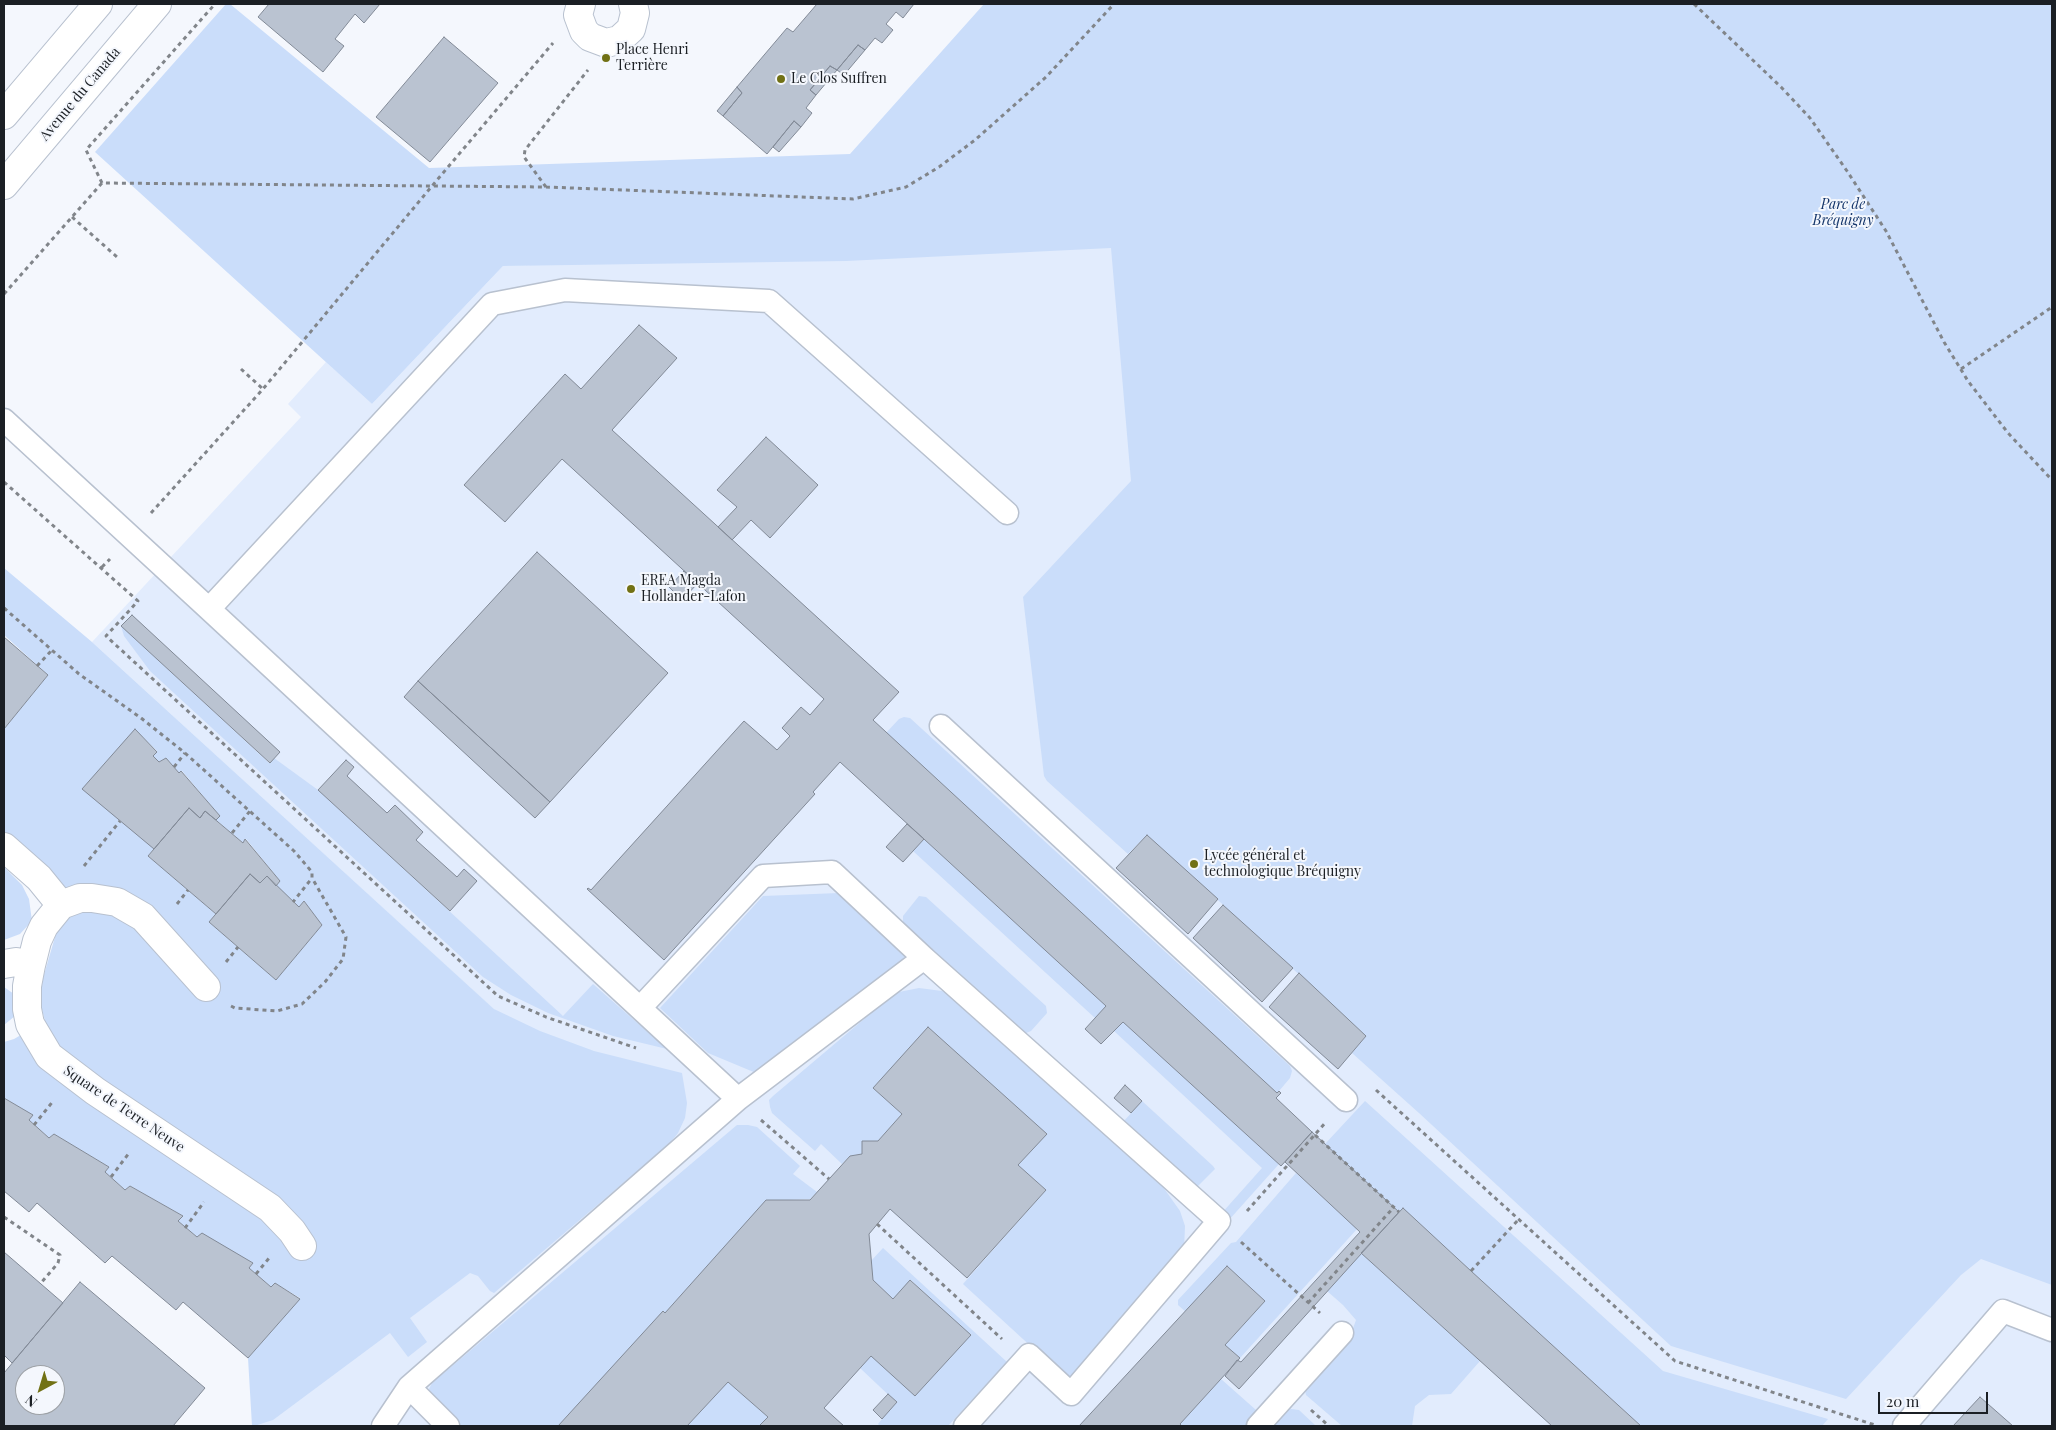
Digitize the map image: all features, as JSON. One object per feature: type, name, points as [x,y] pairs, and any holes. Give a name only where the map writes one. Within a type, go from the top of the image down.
[{"type":"street","points":[[4,115],[98,4]]},
{"type":"street","name":"Avenue du Canada","points":[[4,185],[157,4]]},
{"type":"street","points":[[581,4],[578,15],[584,31],[590,37],[606,43],[619,40],[631,29],[635,14],[632,4]]},
{"type":"street","points":[[4,847],[39,878],[61,905],[80,898],[92,898],[118,902],[134,912],[150,924],[206,987]]},
{"type":"street","name":"Square de Terre Neuve","points":[[61,905],[44,926],[37,941],[27,986],[27,1009],[30,1024],[49,1056],[95,1091],[270,1208],[292,1230],[302,1246]]},
{"type":"street","points":[[4,964],[16,962],[31,965]]},
{"type":"lane","points":[[209,609],[492,304],[565,290],[769,300],[1006,513]]},
{"type":"lane","points":[[4,420],[738,1099]]},
{"type":"lane","points":[[941,726],[1346,1100]]},
{"type":"lane","points":[[640,1008],[763,876],[832,872],[924,958],[1224,1226],[1071,1394],[1029,1355],[965,1426]]},
{"type":"lane","points":[[383,1426],[409,1387],[738,1099],[924,958]]},
{"type":"lane","points":[[1904,1426],[2003,1311],[2052,1330]]},
{"type":"lane","points":[[1258,1426],[1342,1333]]},
{"type":"lane","points":[[409,1387],[448,1426]]},
{"type":"path","points":[[102,183],[86,150],[215,4]]},
{"type":"path","points":[[4,294],[102,183],[546,187],[853,199],[906,187],[939,166],[989,127],[1046,77],[1114,4]]},
{"type":"path","points":[[1694,4],[1782,86],[1810,118],[1886,231],[1961,369],[2008,433],[2052,480]]},
{"type":"path","points":[[546,187],[524,157],[525,150],[590,67],[606,43]]},
{"type":"path","points":[[102,567],[263,389],[536,63]]},
{"type":"path","points":[[72,216],[117,257]]},
{"type":"path","points":[[1961,369],[2052,307]]},
{"type":"path","points":[[241,369],[263,389]]},
{"type":"path","points":[[4,482],[102,567],[138,601],[106,636],[498,996],[546,1017],[645,1050]]},
{"type":"path","points":[[4,608],[79,674],[141,718],[185,753],[294,851],[312,872],[312,878],[346,937],[342,959],[325,982],[302,1004],[276,1011],[235,1008],[206,987]]},
{"type":"path","points":[[37,666],[52,650]]},
{"type":"path","points":[[174,767],[185,753]]},
{"type":"path","points":[[232,833],[250,811]]},
{"type":"path","points":[[61,905],[87,860],[120,820]]},
{"type":"path","points":[[293,902],[312,878]]},
{"type":"path","points":[[1378,1092],[1675,1361],[1880,1426]]},
{"type":"path","points":[[738,1099],[829,1179]]},
{"type":"path","points":[[1342,1333],[1224,1226],[1315,1135],[1346,1100]]},
{"type":"path","points":[[1315,1135],[1399,1212]]},
{"type":"path","points":[[1308,1303],[1394,1208]]},
{"type":"path","points":[[4,1217],[60,1255],[58,1263],[41,1283]]},
{"type":"path","points":[[1471,1271],[1519,1219]]},
{"type":"path","points":[[877,1224],[1024,1360]]},
{"type":"shaded area","name":"Lycée général et technologique Bréquigny","points":[[1298,239],[2052,718],[2052,1426],[253,1426],[568,1077],[92,642],[301,417],[288,404],[326,362],[372,404],[503,266]]},
{"type":"green space","name":"Parc de Bréquigny","points":[[226,4],[230,4],[429,168],[850,154],[984,4],[2052,4],[2052,1285],[1981,1259],[1961,1275],[1846,1399],[1671,1346],[1352,1053],[1366,1036],[1147,835],[1128,854],[1047,781],[1044,776],[1023,597],[1131,481],[1111,248],[846,261],[503,266],[372,404],[95,152]]},
{"type":"green space","points":[[4,568],[92,642],[494,1009],[540,1031],[594,1051],[682,1073],[687,1103],[685,1118],[678,1133],[669,1144],[494,1293],[490,1291],[478,1276],[470,1273],[410,1318],[427,1342],[408,1357],[390,1333],[273,1420],[252,1426],[248,1358],[300,1298],[276,1284],[271,1287],[249,1268],[253,1263],[197,1237],[178,1221],[183,1216],[130,1186],[125,1190],[105,1172],[109,1167],[54,1134],[49,1138],[29,1120],[32,1115],[4,1098],[4,1042],[14,1039],[45,1021],[40,1002],[43,978],[55,937],[50,871],[4,833],[4,729],[48,675],[4,635]],"holes":[[[135,730],[157,751],[153,756],[159,762],[166,758],[179,773],[182,771],[219,815],[216,820],[243,843],[246,839],[280,881],[276,886],[299,907],[304,901],[322,925],[276,980],[209,922],[216,914],[148,856],[154,849]]]},
{"type":"green space","points":[[121,626],[269,763],[274,758],[318,790],[563,1016],[593,984],[667,1049],[613,1036],[548,1013],[511,995],[483,977],[150,671],[124,636]]},
{"type":"green space","points":[[904,717],[910,718],[1290,1066],[1292,1071],[1290,1078],[1277,1093],[886,733],[899,719]]},
{"type":"green space","points":[[924,839],[1106,1006],[1095,1018],[913,851]]},
{"type":"green space","points":[[4,867],[22,885],[29,899],[32,921],[20,934],[4,940]]},
{"type":"green space","points":[[839,893],[906,954],[903,959],[765,1071],[756,1073],[708,1053],[660,1008],[763,896]]},
{"type":"green space","points":[[919,896],[926,897],[1046,1006],[1047,1013],[1031,1031],[1026,1033],[1021,1030],[903,924],[903,916]]},
{"type":"green space","points":[[4,987],[14,994],[15,1016],[4,1025]]},
{"type":"green space","points":[[919,988],[942,991],[952,995],[964,1005],[1163,1187],[1180,1211],[1185,1226],[1184,1250],[1072,1384],[963,1284],[1046,1190],[1018,1165],[1046,1134],[928,1027],[873,1088],[902,1114],[878,1141],[862,1141],[862,1154],[850,1156],[842,1164],[821,1144],[815,1151],[772,1113],[769,1100],[773,1096],[889,998],[899,992]]},
{"type":"green space","points":[[1123,1022],[1279,1164],[1228,1221],[1221,1214],[1262,1168],[1114,1031]]},
{"type":"green space","points":[[1142,1101],[1215,1169],[1197,1187],[1132,1133],[1124,1121]]},
{"type":"green space","points":[[1365,1101],[1663,1371],[1828,1419],[1822,1426],[1641,1426],[1403,1209],[1399,1212],[1325,1144]]},
{"type":"green space","points":[[737,1125],[757,1127],[800,1166],[793,1174],[817,1192],[810,1199],[766,1201],[665,1313],[663,1312],[558,1426],[460,1426],[435,1403],[429,1389],[432,1383]]},
{"type":"green space","points":[[1296,1173],[1357,1229],[1240,1358],[1225,1345],[1265,1301],[1227,1266],[1186,1312],[1178,1305],[1178,1300],[1231,1243],[1236,1242]]},
{"type":"green space","points":[[883,1248],[1007,1362],[948,1426],[880,1426],[878,1424],[896,1402],[860,1368],[871,1356],[970,1335],[911,1280],[893,1299],[873,1280],[871,1261]]},
{"type":"green space","points":[[1361,1253],[1480,1361],[1451,1394],[1429,1395],[1415,1406],[1412,1426],[1342,1426],[1306,1395],[1305,1390],[1350,1337],[1356,1320],[1327,1291]]},
{"type":"green space","points":[[1221,1379],[1256,1410],[1257,1415],[1247,1426],[1182,1426],[1180,1424]]},
{"type":"green space","points":[[728,1382],[768,1417],[759,1426],[687,1426]]},
{"type":"green space","points":[[1291,1409],[1299,1410],[1316,1426],[1267,1426],[1280,1412]]},
{"type":"building","points":[[269,4],[380,4],[364,23],[355,14],[335,39],[344,46],[323,72],[258,17]]},
{"type":"building","name":"Le Clos Suffren","points":[[817,4],[914,4],[903,18],[896,12],[886,24],[893,30],[882,43],[875,38],[865,50],[858,45],[837,70],[830,66],[810,90],[816,95],[806,108],[812,113],[801,127],[794,121],[767,154],[723,116],[742,93],[737,87],[787,28],[793,32]]},
{"type":"building","points":[[444,37],[498,83],[430,162],[376,117]]},
{"type":"building","points":[[858,45],[865,50],[844,75],[837,70]]},
{"type":"building","points":[[830,66],[837,70],[816,95],[810,90]]},
{"type":"building","points":[[737,87],[742,93],[723,116],[717,111]]},
{"type":"building","points":[[794,121],[801,127],[779,152],[773,147]]},
{"type":"building","points":[[639,325],[677,358],[612,430],[899,692],[873,720],[1277,1093],[1279,1091],[1281,1093],[1276,1098],[1312,1132],[1281,1166],[1123,1022],[1101,1044],[1085,1029],[1106,1006],[840,762],[813,792],[815,794],[664,960],[587,889],[591,890],[744,721],[777,750],[790,736],[782,728],[801,707],[810,715],[824,699],[562,459],[505,522],[464,485],[565,374],[581,389]]},
{"type":"building","points":[[766,437],[818,485],[770,538],[751,520],[732,540],[718,527],[737,507],[717,490]]},
{"type":"building","points":[[537,552],[668,673],[550,802],[418,681]]},
{"type":"building","points":[[684,571],[698,583],[682,600],[669,587]]},
{"type":"building","points":[[132,615],[280,752],[270,763],[121,626]]},
{"type":"building","points":[[4,637],[48,675],[4,729]]},
{"type":"building","points":[[418,681],[550,802],[535,818],[404,697]]},
{"type":"building","points":[[135,729],[157,752],[153,756],[159,762],[166,758],[179,773],[181,771],[220,816],[216,820],[205,811],[200,818],[189,808],[154,849],[82,789]]},
{"type":"building","points":[[346,760],[354,767],[347,776],[387,813],[395,805],[423,832],[416,840],[457,877],[464,869],[477,881],[450,911],[318,790]]},
{"type":"building","points":[[189,808],[200,818],[205,811],[243,843],[245,839],[280,881],[276,886],[267,876],[260,883],[250,874],[216,914],[148,856]]},
{"type":"building","points":[[907,824],[924,839],[903,862],[886,847]]},
{"type":"building","points":[[1147,835],[1218,899],[1188,934],[1116,868]]},
{"type":"building","points":[[250,874],[260,883],[267,876],[299,907],[304,901],[322,925],[276,980],[209,922]]},
{"type":"building","points":[[1223,905],[1293,968],[1262,1002],[1193,938]]},
{"type":"building","points":[[1299,973],[1366,1036],[1338,1069],[1269,1007]]},
{"type":"building","points":[[928,1027],[1047,1134],[1018,1165],[1046,1190],[967,1278],[890,1209],[869,1234],[873,1280],[893,1299],[910,1280],[971,1335],[915,1396],[871,1356],[824,1408],[844,1426],[759,1426],[768,1417],[728,1382],[687,1426],[558,1426],[663,1311],[665,1313],[766,1200],[810,1200],[850,1156],[862,1154],[862,1141],[878,1141],[902,1114],[873,1088]]},
{"type":"building","points":[[1125,1085],[1142,1101],[1131,1113],[1114,1098]]},
{"type":"building","points":[[4,1098],[33,1115],[29,1120],[49,1138],[54,1134],[109,1167],[105,1172],[125,1190],[130,1186],[183,1216],[178,1221],[197,1237],[202,1233],[253,1263],[249,1268],[271,1287],[275,1283],[300,1299],[248,1358],[183,1302],[176,1310],[112,1256],[105,1263],[37,1203],[29,1212],[4,1191]]},
{"type":"building","points":[[1312,1132],[1399,1212],[1239,1389],[1225,1376],[1237,1360],[1241,1362],[1360,1232],[1285,1162]]},
{"type":"building","points":[[1403,1208],[1641,1426],[1552,1426],[1361,1253]]},
{"type":"building","points":[[4,1252],[63,1303],[12,1363],[4,1355]]},
{"type":"building","points":[[1227,1266],[1265,1301],[1225,1345],[1240,1358],[1180,1424],[1182,1426],[1079,1426]]},
{"type":"building","points":[[80,1282],[205,1388],[173,1426],[4,1426],[4,1373]]},
{"type":"building","points":[[888,1394],[897,1402],[882,1419],[873,1410]]},
{"type":"building","points":[[1980,1397],[2013,1426],[1953,1426]]},
{"type":"place","name":"Place Henri Terrière","points":[[606,58]]},
{"type":"place","name":"Le Clos Suffren","points":[[781,79]]},
{"type":"place","name":"EREA Magda Hollander-Lafon","points":[[631,589]]},
{"type":"place","name":"Lycée général et technologique Bréquigny","points":[[1194,864]]}]
